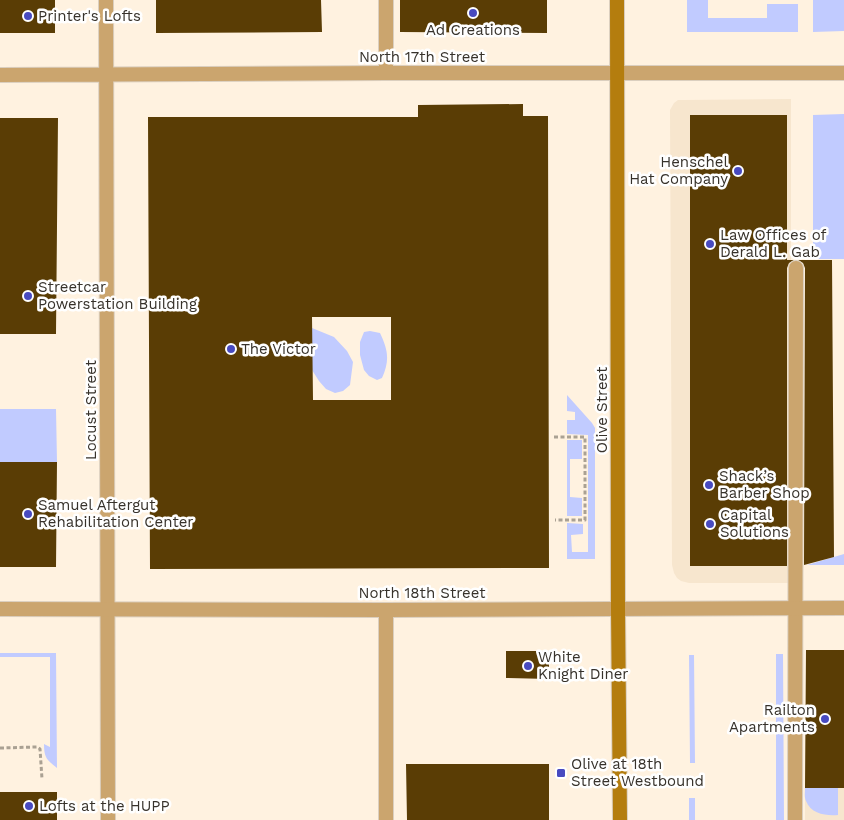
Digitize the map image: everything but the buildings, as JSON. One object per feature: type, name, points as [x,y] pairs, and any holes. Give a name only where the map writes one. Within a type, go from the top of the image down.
[{"type":"main road","name":"Olive Street","points":[[617,0],[620,820]]},
{"type":"street","name":"Locust Street","points":[[106,0],[108,820]]},
{"type":"street","points":[[386,0],[386,73]]},
{"type":"street","name":"North 17th Street","points":[[0,74],[844,73]]},
{"type":"street","points":[[795,820],[796,268]]},
{"type":"street","name":"North 18th Street","points":[[0,609],[844,608]]},
{"type":"street","points":[[386,610],[386,820]]},
{"type":"path","points":[[554,437],[585,437],[585,520],[555,520]]},
{"type":"path","points":[[0,748],[40,749],[42,779]]},
{"type":"shaded area","points":[[687,0],[708,0],[708,18],[767,18],[767,4],[798,4],[798,32],[687,32]]},
{"type":"shaded area","points":[[813,0],[844,0],[844,31],[813,32]]},
{"type":"shaded area","points":[[791,99],[791,583],[689,583],[677,578],[672,565],[670,110],[678,100]]},
{"type":"shaded area","points":[[844,114],[844,259],[813,259],[813,115]]},
{"type":"shaded area","points":[[312,328],[334,337],[347,351],[353,362],[350,385],[343,391],[335,393],[326,389],[312,370]]},
{"type":"shaded area","points":[[364,332],[380,333],[387,355],[382,378],[377,380],[369,376],[364,370],[360,355],[360,342]]},
{"type":"shaded area","points":[[567,395],[595,428],[595,559],[567,559],[567,523],[583,524],[583,534],[571,535],[572,552],[588,552],[588,435],[567,434],[567,420],[575,420],[575,412],[567,411]]},
{"type":"shaded area","points":[[0,409],[56,409],[57,462],[0,462]]},
{"type":"shaded area","points":[[567,440],[582,440],[582,459],[570,459],[570,497],[582,498],[582,516],[567,516]]},
{"type":"shaded area","points":[[844,554],[844,565],[807,565]]},
{"type":"shaded area","points":[[0,653],[56,653],[57,768],[47,758],[44,749],[44,744],[50,747],[50,657],[0,657]]},
{"type":"shaded area","points":[[776,654],[783,654],[784,820],[776,820]]},
{"type":"shaded area","points":[[689,655],[694,655],[695,763],[690,763]]},
{"type":"shaded area","points":[[805,788],[844,788],[844,820],[805,820]]},
{"type":"shaded area","points":[[805,788],[838,788],[838,815],[824,814],[811,809],[805,799]]},
{"type":"shaded area","points":[[689,798],[695,798],[695,820],[689,820]]},
{"type":"place","name":"Ad Creations","points":[[473,13]]},
{"type":"place","name":"Printer's Lofts","points":[[28,16]]},
{"type":"place","name":"Henschel Hat Company","points":[[738,171]]},
{"type":"place","name":"Law Offices of Derald L. Gab","points":[[710,244]]},
{"type":"place","name":"Streetcar Powerstation Building","points":[[28,296]]},
{"type":"place","name":"The Victor","points":[[231,349]]},
{"type":"place","name":"Shack’s Barber Shop","points":[[709,485]]},
{"type":"place","name":"Samuel Aftergut Rehabilitation Center","points":[[28,514]]},
{"type":"place","name":"Capital Solutions","points":[[710,524]]},
{"type":"place","name":"White Knight Diner","points":[[528,666]]},
{"type":"place","name":"Railton Apartments","points":[[825,719]]},
{"type":"place","name":"Olive at 18th Street Westbound","points":[[561,773]]},
{"type":"place","name":"Lofts at the HUPP","points":[[29,806]]}]
